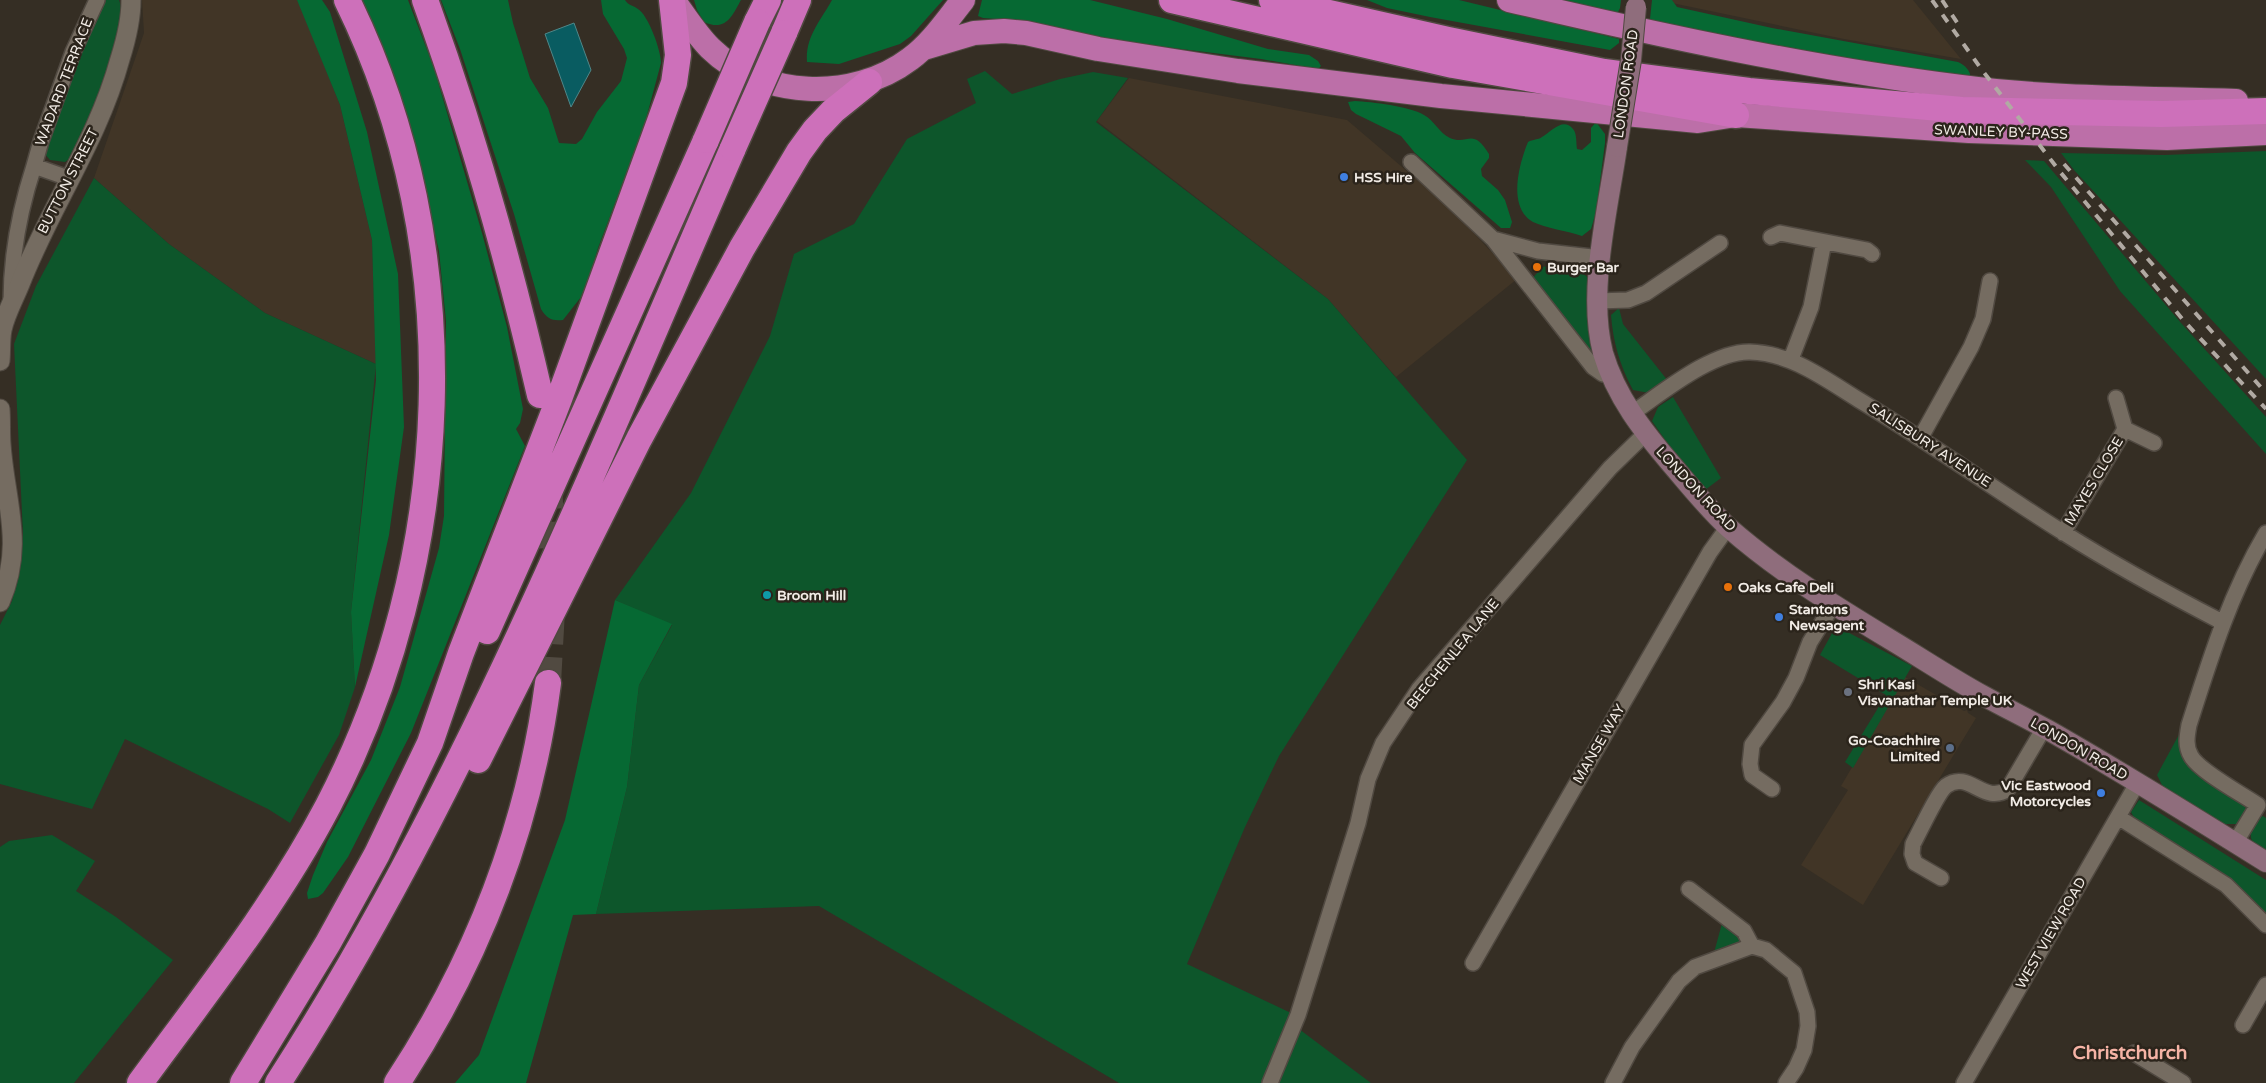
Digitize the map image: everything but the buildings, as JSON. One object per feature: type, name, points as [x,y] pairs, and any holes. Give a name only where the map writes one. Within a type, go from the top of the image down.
[{"type":"highway","points":[[140,1083],[253,928],[298,860],[327,808],[354,753],[382,682],[404,607],[414,562],[424,503],[431,425],[432,367],[428,291],[421,242],[404,159],[378,73],[347,0]]},
{"type":"highway","points":[[425,0],[480,162],[519,306],[540,395]]},
{"type":"highway","points":[[672,0],[710,47],[733,65],[756,78],[782,85],[816,88],[855,86],[869,82]]},
{"type":"highway","points":[[242,1083],[341,919],[377,854],[430,743],[462,653],[560,398],[674,83],[678,55],[672,0]]},
{"type":"highway","points":[[278,1083],[405,867],[529,613],[798,0]]},
{"type":"highway","points":[[405,867],[453,810],[639,439],[712,301],[773,194],[815,130],[833,111],[869,82],[909,60],[924,48],[963,0]]},
{"type":"highway","points":[[1172,0],[1454,65],[1736,115]]},
{"type":"highway","points":[[1272,0],[1448,40],[1604,72],[1748,91],[1962,110],[2162,114],[2266,111]]},
{"type":"highway","points":[[1509,0],[1588,19],[1828,67],[1962,87],[2068,96],[2266,101]]},
{"type":"highway","points":[[430,743],[449,714],[496,613],[762,11]]},
{"type":"highway","name":"SWANLEY BY-PASS","points":[[924,48],[965,34],[1004,31],[1026,33],[1098,49],[1228,70],[1441,96],[1698,121],[1736,115],[1969,131],[2167,138],[2266,133]]},
{"type":"highway","points":[[396,1083],[440,1013],[462,972],[497,890],[514,842],[530,783],[543,724],[548,683]]},
{"type":"main road","name":"LONDON ROAD","points":[[1636,4],[1631,60],[1601,258],[1597,301],[1600,334],[1611,375],[1631,414],[1645,434],[1728,527],[1833,605],[1982,695],[2138,782],[2266,862]]},
{"type":"street","name":"WADARD TERRACE","points":[[11,307],[11,275],[27,188],[41,141],[73,52],[97,0]]},
{"type":"street","name":"BUTTON STREET","points":[[0,361],[2,330],[40,236],[90,141],[110,93],[131,17],[131,0]]},
{"type":"street","points":[[1411,162],[1493,239],[1593,366],[1603,374],[1611,375]]},
{"type":"street","name":"WADARD TERRACE","points":[[34,166],[71,179]]},
{"type":"street","points":[[1771,237],[1780,232],[1867,250],[1872,254]]},
{"type":"street","points":[[1493,239],[1538,251],[1601,258]]},
{"type":"street","points":[[1790,359],[1811,307],[1824,242]]},
{"type":"street","points":[[1597,301],[1628,300],[1646,293],[1720,243]]},
{"type":"street","points":[[1921,437],[1971,347],[1983,319],[1990,281]]},
{"type":"street","name":"SALISBURY AVENUE","points":[[1631,414],[1696,370],[1721,357],[1749,351],[1790,359],[1921,437],[2063,533],[2139,580],[2222,622]]},
{"type":"street","name":"MAYES CLOSE","points":[[2063,533],[2125,429],[2116,398]]},
{"type":"street","points":[[0,409],[1,444],[13,529],[12,560],[8,584],[0,602]]},
{"type":"street","name":"MAYES CLOSE","points":[[2125,429],[2154,443]]},
{"type":"street","name":"BEECHENLEA LANE","points":[[1270,1083],[1298,1015],[1358,823],[1368,779],[1383,743],[1419,689],[1610,468],[1645,434]]},
{"type":"street","name":"MANSE WAY","points":[[1473,962],[1710,552],[1728,527]]},
{"type":"street","points":[[2235,843],[2258,805],[2201,767],[2191,756],[2186,741],[2189,725],[2222,622],[2253,554],[2266,533]]},
{"type":"street","points":[[1772,789],[1752,774],[1750,764],[1752,745],[1783,702],[1796,678],[1810,642],[1833,605]]},
{"type":"street","points":[[1941,878],[1915,863],[1912,854],[1913,844],[1945,786],[1956,782],[1965,782],[1990,794],[2000,794],[2008,789],[2044,728]]},
{"type":"street","name":"WEST VIEW ROAD","points":[[1964,1083],[2138,782]]},
{"type":"street","points":[[2118,817],[2226,885],[2266,926]]},
{"type":"street","points":[[1689,889],[1744,931],[1752,946]]},
{"type":"street","points":[[1612,1083],[1632,1046],[1678,981],[1695,967],[1752,946],[1766,950],[1794,973],[1807,1012],[1808,1026],[1804,1050],[1796,1068],[1786,1083]]},
{"type":"street","points":[[2243,1025],[2266,985]]},
{"type":"street","points":[[2134,1053],[2183,1083]]},
{"type":"shaded area","points":[[142,0],[297,0],[300,4],[340,105],[372,240],[376,364],[265,313],[169,244],[94,178],[144,33]]},
{"type":"shaded area","points":[[1672,0],[1913,0],[1961,59],[1844,39],[1672,3]]},
{"type":"shaded area","points":[[1129,78],[1347,120],[1449,207],[1517,279],[1396,377],[1328,299],[1097,121]]},
{"type":"shaded area","points":[[1905,677],[1964,711],[1967,710],[1968,713],[1976,718],[1863,905],[1801,865],[1848,790],[1841,786]]},
{"type":"green space","points":[[101,0],[119,0],[121,14],[119,33],[113,55],[73,156],[65,162],[50,160],[44,153],[57,106]]},
{"type":"green space","points":[[297,0],[322,0],[330,12],[367,132],[398,274],[404,427],[389,535],[355,687],[351,612],[376,380],[372,240],[340,105]]},
{"type":"green space","points":[[362,0],[408,0],[434,68],[507,327],[523,409],[520,423],[516,429],[525,446],[411,733],[348,857],[323,893],[318,897],[308,899],[307,893],[313,875],[327,842],[371,760],[400,687],[439,548],[444,516],[446,321],[439,251],[413,145],[375,31]]},
{"type":"green space","points":[[441,0],[508,0],[530,78],[548,108],[559,143],[576,144],[582,139],[597,112],[621,81],[627,58],[624,49],[603,14],[601,0],[625,0],[642,13],[653,33],[661,63],[643,130],[598,248],[590,276],[581,297],[563,320],[550,319],[541,309],[514,214],[460,49]]},
{"type":"green space","points":[[694,0],[741,0],[735,12],[727,21],[723,24],[712,25],[704,22]]},
{"type":"green space","points":[[832,0],[943,0],[911,36],[900,44],[839,64],[807,62],[811,37]]},
{"type":"green space","points":[[982,0],[1090,0],[1167,19],[1268,49],[1309,55],[1318,61],[1321,66],[1318,69],[1261,59],[1102,39],[1027,21],[983,18],[978,16]]},
{"type":"green space","points":[[1367,0],[1459,0],[1619,39],[1619,43],[1610,50],[1430,17],[1387,8]]},
{"type":"green space","points":[[1554,0],[1621,0],[1618,12],[1606,12]]},
{"type":"green space","points":[[1652,0],[1672,0],[1677,7],[1772,28],[1958,62],[1967,68],[1971,78],[1959,80],[1654,23],[1650,19]]},
{"type":"green space","points":[[985,71],[1012,94],[1060,79],[1093,72],[1128,78],[1096,122],[1328,299],[1467,460],[1279,756],[1245,827],[1187,964],[1291,1013],[1262,1083],[1119,1083],[819,906],[596,914],[627,787],[639,685],[672,625],[615,600],[691,493],[770,336],[794,254],[854,224],[907,139],[976,103],[967,79]]},
{"type":"green space","points":[[1348,102],[1380,103],[1409,109],[1428,117],[1450,138],[1461,140],[1470,138],[1478,141],[1489,154],[1489,158],[1481,169],[1482,176],[1498,190],[1505,200],[1512,222],[1510,228],[1501,228],[1415,153],[1401,136],[1351,110]]},
{"type":"green space","points":[[1596,122],[1605,134],[1605,143],[1596,212],[1591,229],[1582,236],[1533,222],[1525,215],[1520,206],[1517,185],[1521,162],[1528,142],[1540,138],[1558,126],[1565,124],[1574,131],[1577,149],[1582,150],[1591,142],[1591,128]]},
{"type":"green space","points":[[2266,151],[2266,379],[2074,170],[2061,153],[2164,155]]},
{"type":"green space","points":[[2025,160],[2044,161],[2181,323],[2266,417],[2266,454],[2120,291],[2051,187]]},
{"type":"green space","points":[[94,178],[169,244],[265,313],[376,364],[351,612],[355,687],[339,735],[290,823],[268,809],[125,739],[92,809],[0,784],[0,625],[12,601],[23,534],[14,344],[36,286]]},
{"type":"green space","points":[[1566,263],[1575,265],[1589,279],[1596,359],[1532,279],[1542,267]]},
{"type":"green space","points":[[1619,308],[1623,324],[1668,381],[1649,393],[1633,390],[1624,372],[1615,344],[1611,315]]},
{"type":"green space","points":[[1673,397],[1721,478],[1705,490],[1677,457],[1652,421],[1658,407]]},
{"type":"green space","points":[[615,600],[672,624],[639,685],[627,787],[596,914],[573,915],[526,1083],[455,1083],[479,1055],[565,820]]},
{"type":"green space","points":[[1836,626],[1912,666],[1853,768],[1845,762],[1886,695],[1820,655]]},
{"type":"green space","points":[[2182,729],[2183,743],[2246,804],[2245,815],[2237,824],[2220,824],[2163,787],[2157,775]]},
{"type":"green space","points":[[2139,800],[2266,880],[2266,920],[2264,911],[2245,893],[2137,823],[2131,812]]},
{"type":"green space","points":[[2263,816],[2266,818],[2266,853],[2256,846],[2251,839],[2251,830],[2256,819]]},
{"type":"green space","points":[[52,835],[95,861],[76,891],[116,917],[173,960],[74,1083],[0,1083],[0,847],[9,841]]},
{"type":"green space","points":[[1724,916],[1752,946],[1712,960]]},
{"type":"green space","points":[[1299,1029],[1371,1083],[1276,1083]]},
{"type":"water","points":[[574,23],[591,70],[571,107],[545,34]]},
{"type":"tunnel","points":[[549,483],[553,566]]},
{"type":"tunnel","points":[[548,683],[552,610]]},
{"type":"railway","points":[[1932,0],[1982,70],[2061,173],[2184,321],[2266,409]]},
{"type":"railway","points":[[1942,0],[1960,27]]},
{"type":"railway","points":[[2064,164],[2266,393]]},
{"type":"place","name":"HSS Hire","points":[[1344,177]]},
{"type":"place","name":"Burger Bar","points":[[1537,267]]},
{"type":"place","name":"Oaks Cafe Deli","points":[[1728,587]]},
{"type":"place","name":"Broom Hill","points":[[767,595]]},
{"type":"place","name":"Stantons Newsagent","points":[[1779,617]]},
{"type":"place","name":"Shri Kasi Visvanathar Temple UK","points":[[1848,692]]},
{"type":"place","name":"Go-Coachhire Limited","points":[[1950,748]]},
{"type":"place","name":"Vic Eastwood Motorcycles","points":[[2101,793]]},
{"type":"district","name":"Christchurch","points":[[2130,1053]]}]
